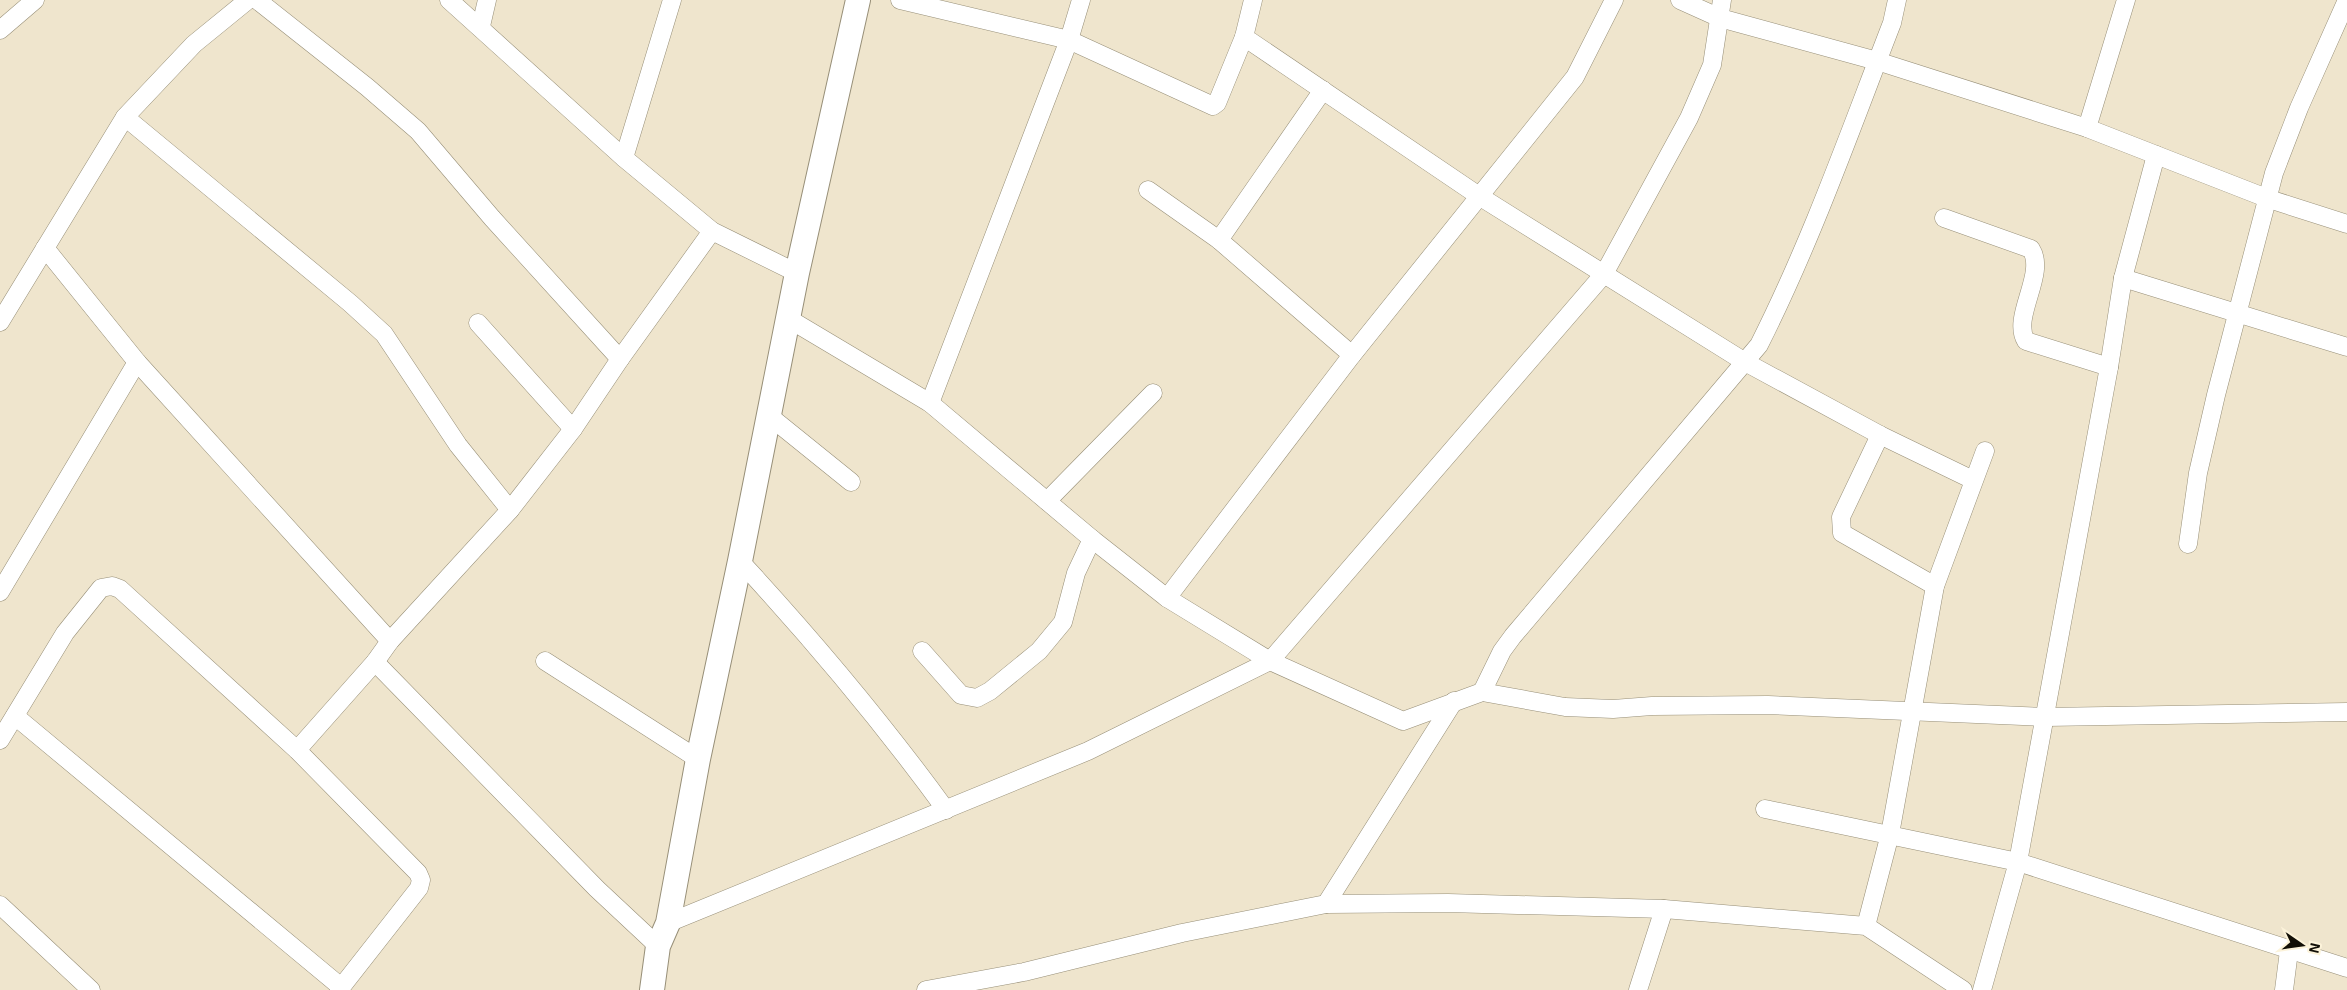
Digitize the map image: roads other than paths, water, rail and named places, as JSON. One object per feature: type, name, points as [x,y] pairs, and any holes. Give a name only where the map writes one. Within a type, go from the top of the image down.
[{"type":"street","points":[[0,30],[35,0]]},
{"type":"street","points":[[0,322],[125,116],[194,44],[248,0]]},
{"type":"street","points":[[257,0],[367,87],[418,131],[492,218],[620,359]]},
{"type":"street","points":[[450,0],[481,26],[624,158],[712,231],[797,273]]},
{"type":"street","points":[[481,26],[487,0]]},
{"type":"street","points":[[624,158],[672,0]]},
{"type":"street","points":[[652,990],[658,946],[668,923],[698,759],[740,561],[797,273],[858,0]]},
{"type":"street","points":[[900,0],[1069,40],[1213,106],[1217,103],[1244,36],[1253,0]]},
{"type":"street","points":[[930,403],[1069,40],[1081,0]]},
{"type":"street","points":[[1167,598],[1352,355],[1575,77],[1614,0]]},
{"type":"street","points":[[1680,0],[1720,18],[1877,61],[2087,128],[2269,199],[2347,224]]},
{"type":"street","points":[[668,923],[1088,751],[1270,661],[1604,274],[1689,118],[1712,65],[1722,0]]},
{"type":"street","points":[[1482,692],[1502,651],[1513,636],[1758,345],[1778,307],[1892,23],[1897,0]]},
{"type":"street","points":[[2087,128],[2126,0]]},
{"type":"street","points":[[2188,544],[2198,473],[2236,313],[2269,199],[2274,173],[2298,108],[2347,0]]},
{"type":"street","points":[[1244,36],[1479,196],[1745,362],[1880,435],[1973,480]]},
{"type":"street","points":[[1218,240],[1323,90]]},
{"type":"street","points":[[125,116],[350,303],[384,334],[458,446],[510,510]]},
{"type":"street","points":[[1982,990],[2018,862],[2046,717],[2124,278],[2156,155]]},
{"type":"street","points":[[1148,190],[1218,240],[1352,355]]},
{"type":"street","points":[[1944,218],[2031,249],[2036,261],[2023,328],[2026,341],[2109,367]]},
{"type":"street","points":[[297,750],[375,662],[390,641],[510,510],[574,429],[620,359],[712,231]]},
{"type":"street","points":[[45,248],[137,362],[390,641]]},
{"type":"street","points":[[2124,278],[2347,347]]},
{"type":"street","points":[[789,319],[930,403],[1092,539],[1167,598],[1270,661],[1402,721],[1482,692],[1537,703],[1584,708],[1768,705],[2046,717],[2347,712]]},
{"type":"street","points":[[478,323],[574,429]]},
{"type":"street","points":[[0,592],[137,362]]},
{"type":"street","points":[[1047,500],[1153,393]]},
{"type":"street","points":[[768,415],[851,482]]},
{"type":"street","points":[[1880,435],[1841,517],[1842,534],[1935,586]]},
{"type":"street","points":[[1866,926],[1890,834],[1935,586],[1984,451]]},
{"type":"street","points":[[922,652],[961,695],[976,698],[990,691],[1038,651],[1063,622],[1076,573],[1092,539]]},
{"type":"street","points":[[740,561],[850,684],[898,744],[946,810]]},
{"type":"street","points":[[0,740],[65,633],[101,588],[112,586],[120,589],[297,750],[418,873],[421,880],[419,888],[340,989],[15,716]]},
{"type":"street","points":[[545,661],[698,759]]},
{"type":"street","points":[[375,662],[597,889],[658,946]]},
{"type":"street","points":[[1326,904],[1454,701]]},
{"type":"street","points":[[1765,809],[2018,862],[2289,951],[2347,968]]},
{"type":"street","points":[[926,990],[1024,972],[1182,933],[1326,904],[1448,903],[1664,909],[1866,926],[1963,990]]},
{"type":"street","points":[[0,905],[91,990]]},
{"type":"street","points":[[1638,990],[1664,909]]},
{"type":"street","points":[[2284,990],[2289,951]]}]
